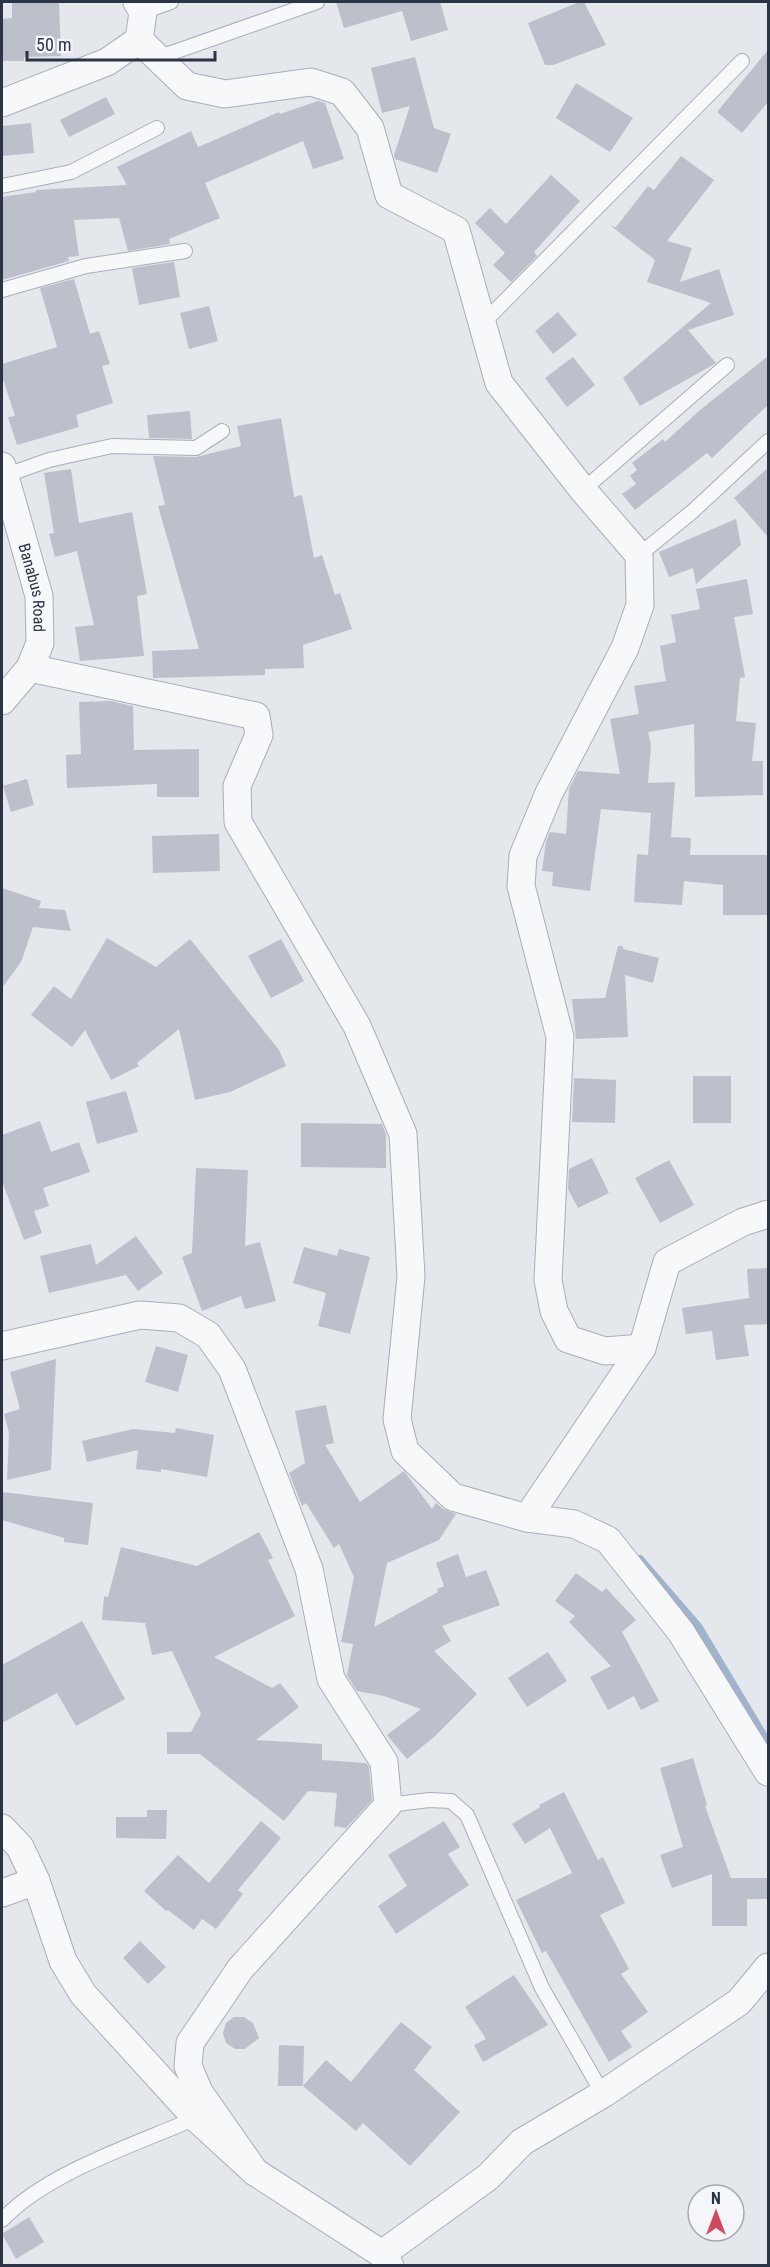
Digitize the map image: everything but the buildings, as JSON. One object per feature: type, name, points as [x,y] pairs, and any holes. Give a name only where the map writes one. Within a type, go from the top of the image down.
[{"type":"street","points":[[140,7],[148,49],[187,86],[225,94],[311,82],[342,92],[370,128],[389,195],[456,230],[499,383],[583,490],[639,555],[640,605],[625,648],[549,793],[523,856],[521,886],[560,1037],[548,1280],[554,1311],[568,1340],[605,1351],[642,1348]]},
{"type":"street","points":[[2,103],[106,62],[148,49]]},
{"type":"street","name":"Banabus Road","points":[[2,701],[30,668],[40,644],[39,596],[3,471]]},
{"type":"street","points":[[30,668],[256,716],[259,735],[237,786],[238,822],[357,1026],[403,1134],[411,1276],[397,1419],[405,1451],[453,1497],[527,1518],[574,1524],[608,1540],[681,1632],[768,1772]]},
{"type":"street","points":[[527,1518],[642,1348],[667,1262],[743,1222],[768,1214]]},
{"type":"street","points":[[2,1346],[140,1315],[179,1318],[208,1335],[232,1369],[309,1569],[331,1679],[384,1762],[388,1804],[240,1969],[190,2043],[188,2066],[199,2092],[255,2172]]},
{"type":"street","points":[[2,1828],[20,1847],[36,1881],[63,1961],[83,1994],[196,2118],[255,2172],[386,2260],[488,2177],[522,2142],[603,2094],[739,2002],[768,1967]]},
{"type":"street","points":[[2,1893],[36,1881]]},
{"type":"lane","points":[[140,7],[171,2]]},
{"type":"lane","points":[[148,49],[317,2]]},
{"type":"lane","points":[[483,323],[742,62]]},
{"type":"lane","points":[[2,186],[71,172],[157,128]]},
{"type":"lane","points":[[2,290],[86,266],[185,251]]},
{"type":"lane","points":[[583,490],[727,365]]},
{"type":"lane","points":[[3,471],[112,446],[196,448],[222,431]]},
{"type":"lane","points":[[639,555],[693,511],[768,441]]},
{"type":"lane","points":[[388,1804],[429,1800],[450,1801],[467,1815],[542,1988],[603,2094]]},
{"type":"lane","points":[[2,2220],[15,2206],[72,2171],[196,2118]]},
{"type":"waterway","points":[[640,1559],[698,1626],[768,1743]]}]
